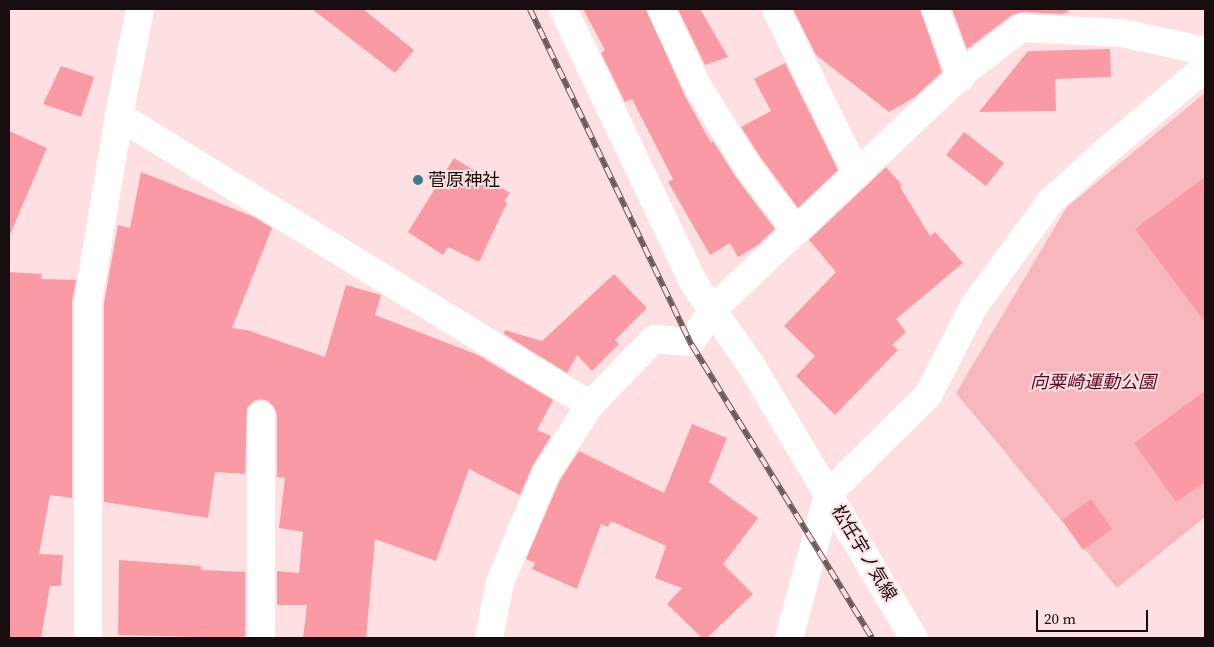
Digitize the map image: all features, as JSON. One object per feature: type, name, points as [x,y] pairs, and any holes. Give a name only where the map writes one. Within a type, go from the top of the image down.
[{"type":"street","points":[[88,638],[88,302],[119,116],[140,9]]},
{"type":"street","points":[[563,9],[693,282],[751,365],[828,494],[928,395],[974,306],[1050,202],[1106,151],[1205,68]]},
{"type":"street","points":[[661,9],[699,88],[748,167],[796,231]]},
{"type":"street","points":[[776,9],[857,174]]},
{"type":"street","points":[[935,9],[961,77]]},
{"type":"street","points":[[489,638],[500,582],[546,473],[590,405],[654,339],[691,342],[713,309],[961,77],[1021,28],[1122,33],[1205,52]]},
{"type":"street","points":[[119,116],[590,405]]},
{"type":"street","points":[[261,415],[261,638]]},
{"type":"street","name":"松任宇ノ気線","points":[[789,638],[828,494]]},
{"type":"street","name":"松任宇ノ気線","points":[[828,494],[914,638]]},
{"type":"green space","name":"向粟崎運動公園","points":[[1205,93],[1205,517],[1117,588],[956,393],[1067,207]]},
{"type":"building","points":[[312,9],[363,9],[414,50],[395,73]]},
{"type":"building","points":[[583,9],[646,9],[685,96],[711,143],[713,141],[735,176],[775,229],[758,245],[738,257],[730,243],[710,255],[668,182],[673,179],[632,99],[625,102],[601,53],[605,50]]},
{"type":"building","points":[[678,9],[700,9],[728,57],[705,65]]},
{"type":"building","points":[[793,9],[920,9],[942,72],[915,97],[889,112],[816,55]]},
{"type":"building","points":[[952,9],[1068,9],[1068,12],[1062,14],[1022,12],[1012,15],[967,49]]},
{"type":"building","points":[[1110,49],[1111,77],[1055,79],[1056,111],[979,112],[1028,51]]},
{"type":"building","points":[[785,63],[838,170],[798,208],[741,127],[771,111],[754,79]]},
{"type":"building","points":[[61,66],[94,77],[81,117],[43,104]]},
{"type":"building","points":[[9,131],[47,148],[9,237]]},
{"type":"building","points":[[964,132],[1004,163],[986,186],[946,155]]},
{"type":"building","points":[[454,158],[510,193],[504,201],[507,203],[479,262],[448,247],[443,255],[408,232]]},
{"type":"building","points":[[886,167],[902,185],[900,187],[930,236],[935,232],[963,263],[896,319],[906,332],[892,345],[898,350],[835,415],[796,376],[815,356],[784,326],[836,272],[809,240]]},
{"type":"building","points":[[141,172],[254,217],[272,228],[232,328],[247,330],[325,357],[346,285],[381,295],[375,315],[478,355],[553,400],[537,430],[551,436],[533,465],[520,495],[469,469],[436,561],[375,539],[366,638],[303,638],[307,605],[277,605],[277,571],[299,573],[303,532],[279,528],[285,478],[277,477],[277,415],[274,407],[268,401],[261,399],[254,401],[247,408],[245,474],[215,472],[208,518],[104,502],[104,303],[118,225],[130,228]]},
{"type":"building","points":[[1205,177],[1205,322],[1135,229]]},
{"type":"building","points":[[9,272],[42,274],[41,279],[76,280],[72,302],[72,498],[50,495],[39,554],[63,555],[61,586],[50,586],[41,638],[9,638]]},
{"type":"building","points":[[614,274],[647,308],[615,340],[619,344],[592,371],[577,355],[567,373],[504,334],[505,330],[542,341]]},
{"type":"building","points":[[1205,391],[1205,482],[1176,502],[1134,443]]},
{"type":"building","points":[[692,424],[727,438],[709,482],[758,518],[723,564],[753,594],[707,638],[702,638],[667,604],[682,588],[655,578],[666,546],[611,521],[608,527],[601,524],[577,589],[532,569],[535,563],[526,559],[560,480],[579,451],[664,493]]},
{"type":"building","points":[[1091,499],[1112,529],[1083,550],[1062,520]]},
{"type":"building","points":[[119,560],[201,566],[201,570],[245,572],[245,638],[118,635]]},
{"type":"railway","points":[[530,9],[692,345],[872,638]]},
{"type":"place","name":"菅原神社","points":[[418,180]]}]
